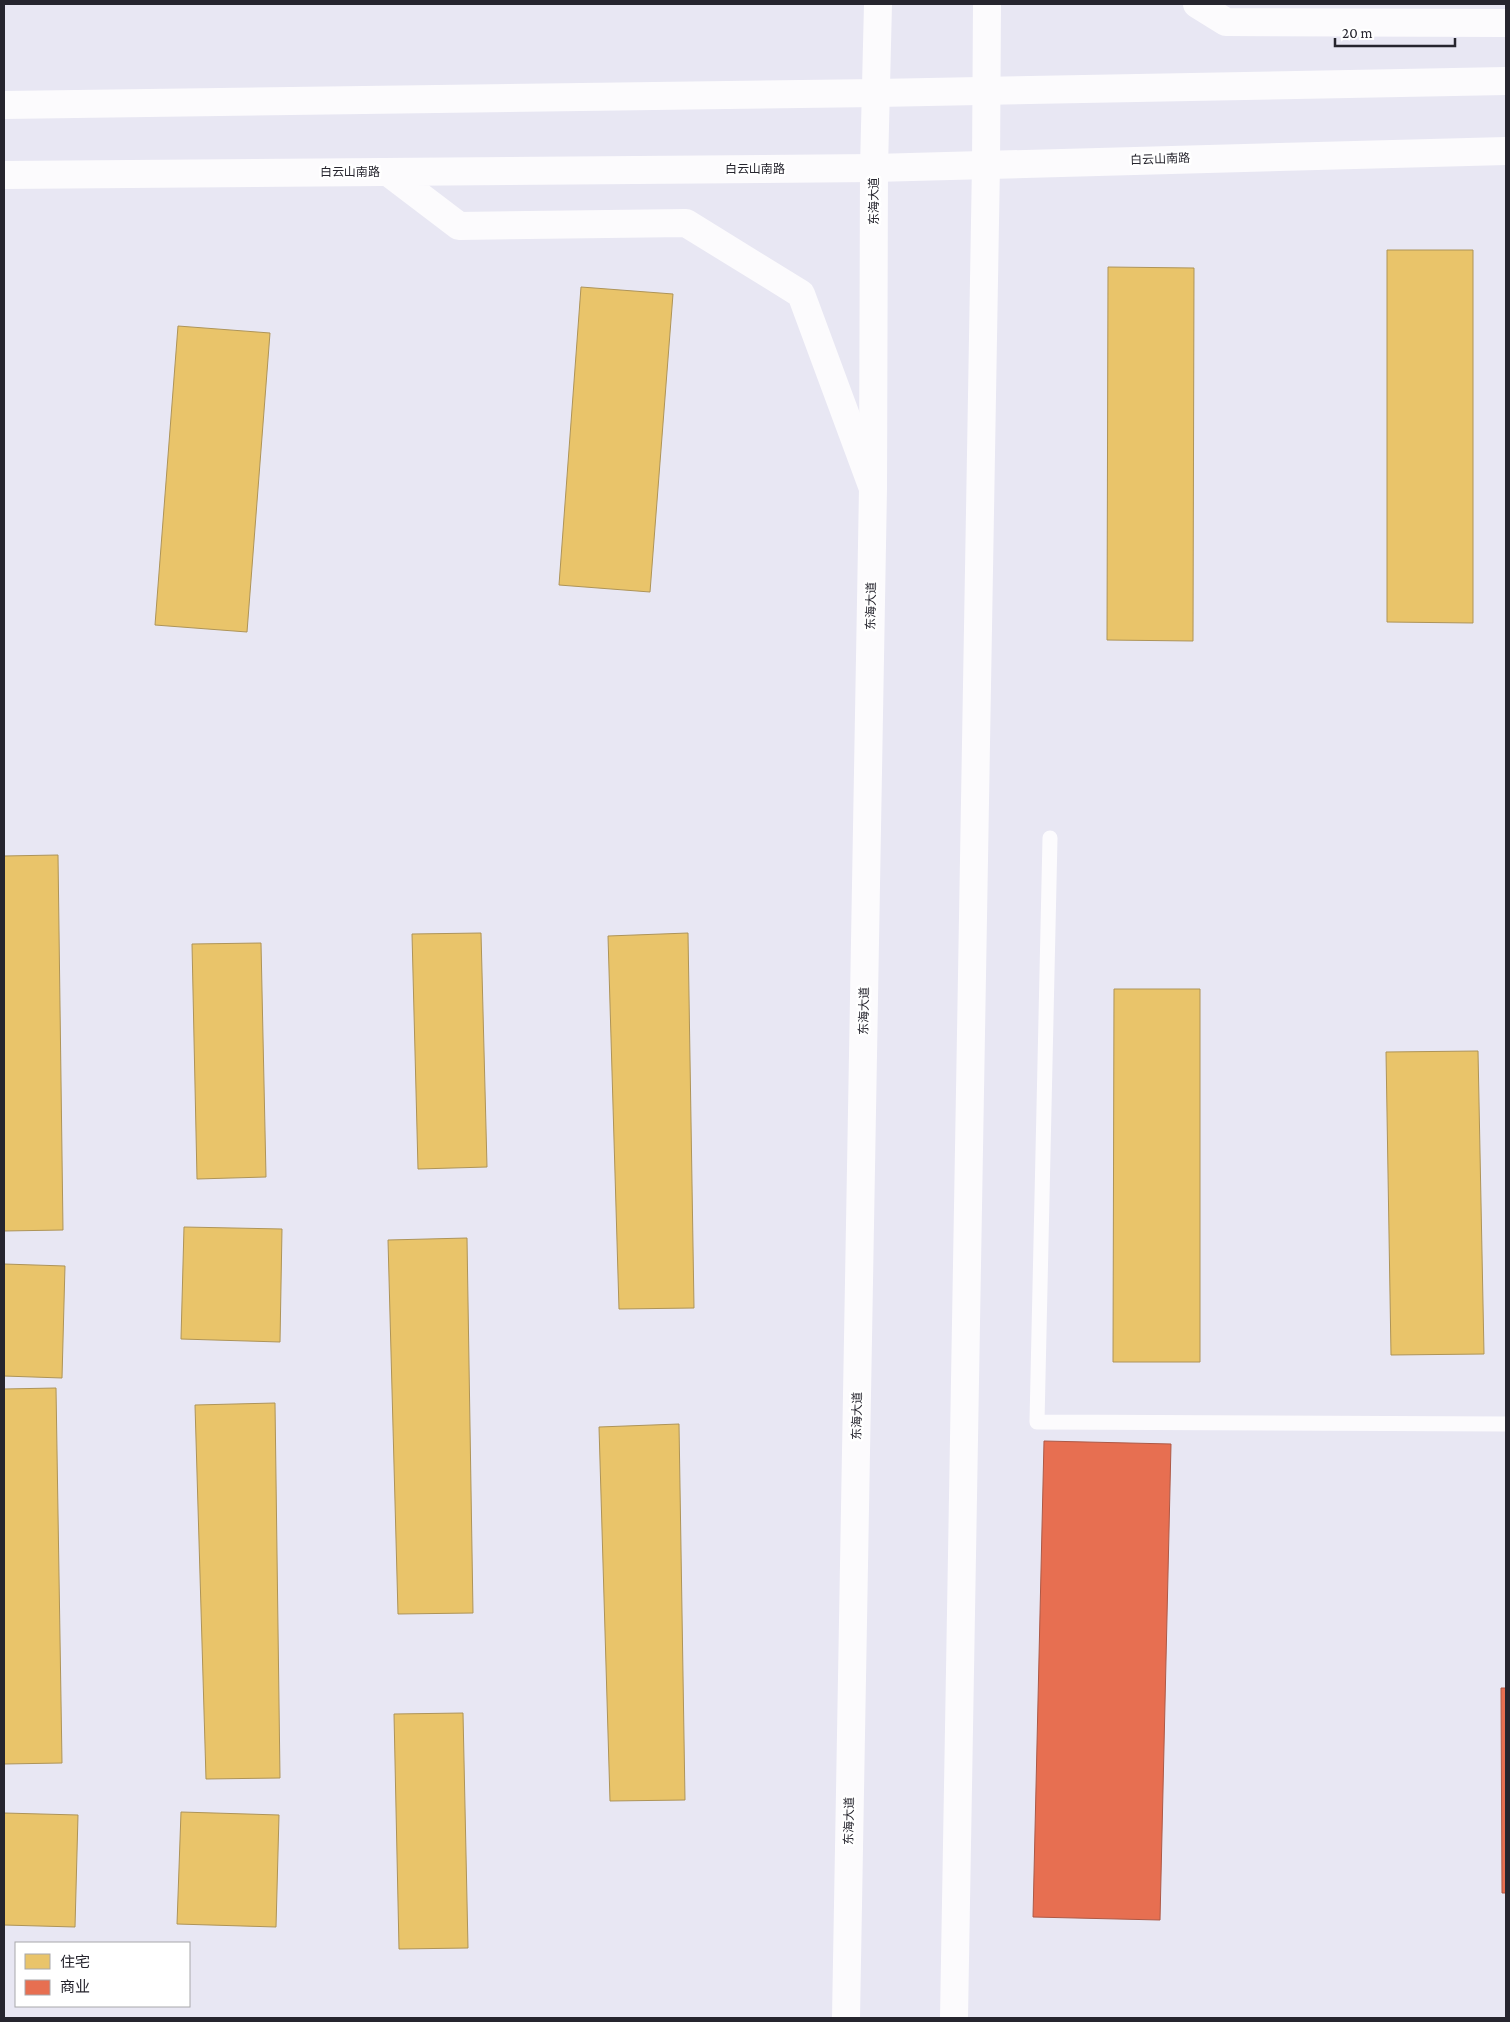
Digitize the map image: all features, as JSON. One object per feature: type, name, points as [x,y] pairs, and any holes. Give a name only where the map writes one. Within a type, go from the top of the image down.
[{"type":"main road","name":"东海大道","points":[[846,2018],[873,488],[874,168],[878,4]]},
{"type":"main road","points":[[954,2018],[986,164],[986,4]]},
{"type":"main road","points":[[1197,4],[1226,22],[1506,23]]},
{"type":"main road","points":[[4,105],[877,93],[1506,81]]},
{"type":"main road","name":"白云山南路","points":[[4,175],[874,168],[1506,151]]},
{"type":"main road","points":[[388,172],[459,226],[686,223],[801,294],[873,488]]},
{"type":"lane","points":[[1050,838],[1037,1422],[1506,1424]]},
{"type":"building: 住宅","points":[[1387,250],[1473,250],[1473,623],[1387,622]]},
{"type":"building: 住宅","points":[[1108,267],[1194,268],[1193,641],[1107,640]]},
{"type":"building: 住宅","points":[[581,287],[673,294],[650,592],[559,585]]},
{"type":"building: 住宅","points":[[178,326],[270,333],[247,632],[155,625]]},
{"type":"building: 住宅","points":[[58,855],[63,1230],[4,1231],[4,856]]},
{"type":"building: 住宅","points":[[481,933],[487,1167],[418,1169],[412,934]]},
{"type":"building: 住宅","points":[[688,933],[694,1308],[619,1309],[608,936]]},
{"type":"building: 住宅","points":[[261,943],[266,1177],[197,1179],[192,944]]},
{"type":"building: 住宅","points":[[1114,989],[1200,989],[1200,1362],[1113,1362]]},
{"type":"building: 住宅","points":[[1478,1051],[1484,1354],[1391,1355],[1386,1052]]},
{"type":"building: 住宅","points":[[184,1227],[282,1229],[280,1342],[181,1339]]},
{"type":"building: 住宅","points":[[467,1238],[473,1613],[398,1614],[388,1240]]},
{"type":"building: 住宅","points":[[4,1264],[65,1266],[62,1378],[4,1376]]},
{"type":"building: 住宅","points":[[56,1388],[62,1763],[4,1764],[4,1389]]},
{"type":"building: 住宅","points":[[275,1403],[280,1778],[206,1779],[195,1405]]},
{"type":"building: 住宅","points":[[679,1424],[685,1800],[610,1801],[599,1427]]},
{"type":"building: 住宅","points":[[463,1713],[468,1948],[399,1949],[394,1714]]},
{"type":"building: 住宅","points":[[181,1812],[279,1815],[276,1927],[177,1924]]},
{"type":"building: 住宅","points":[[4,1813],[78,1815],[75,1927],[4,1925]]},
{"type":"building: 商业","points":[[1044,1441],[1171,1444],[1160,1920],[1033,1917]]},
{"type":"building: 商业","points":[[1501,1688],[1506,1688],[1506,1893],[1502,1893]]}]
